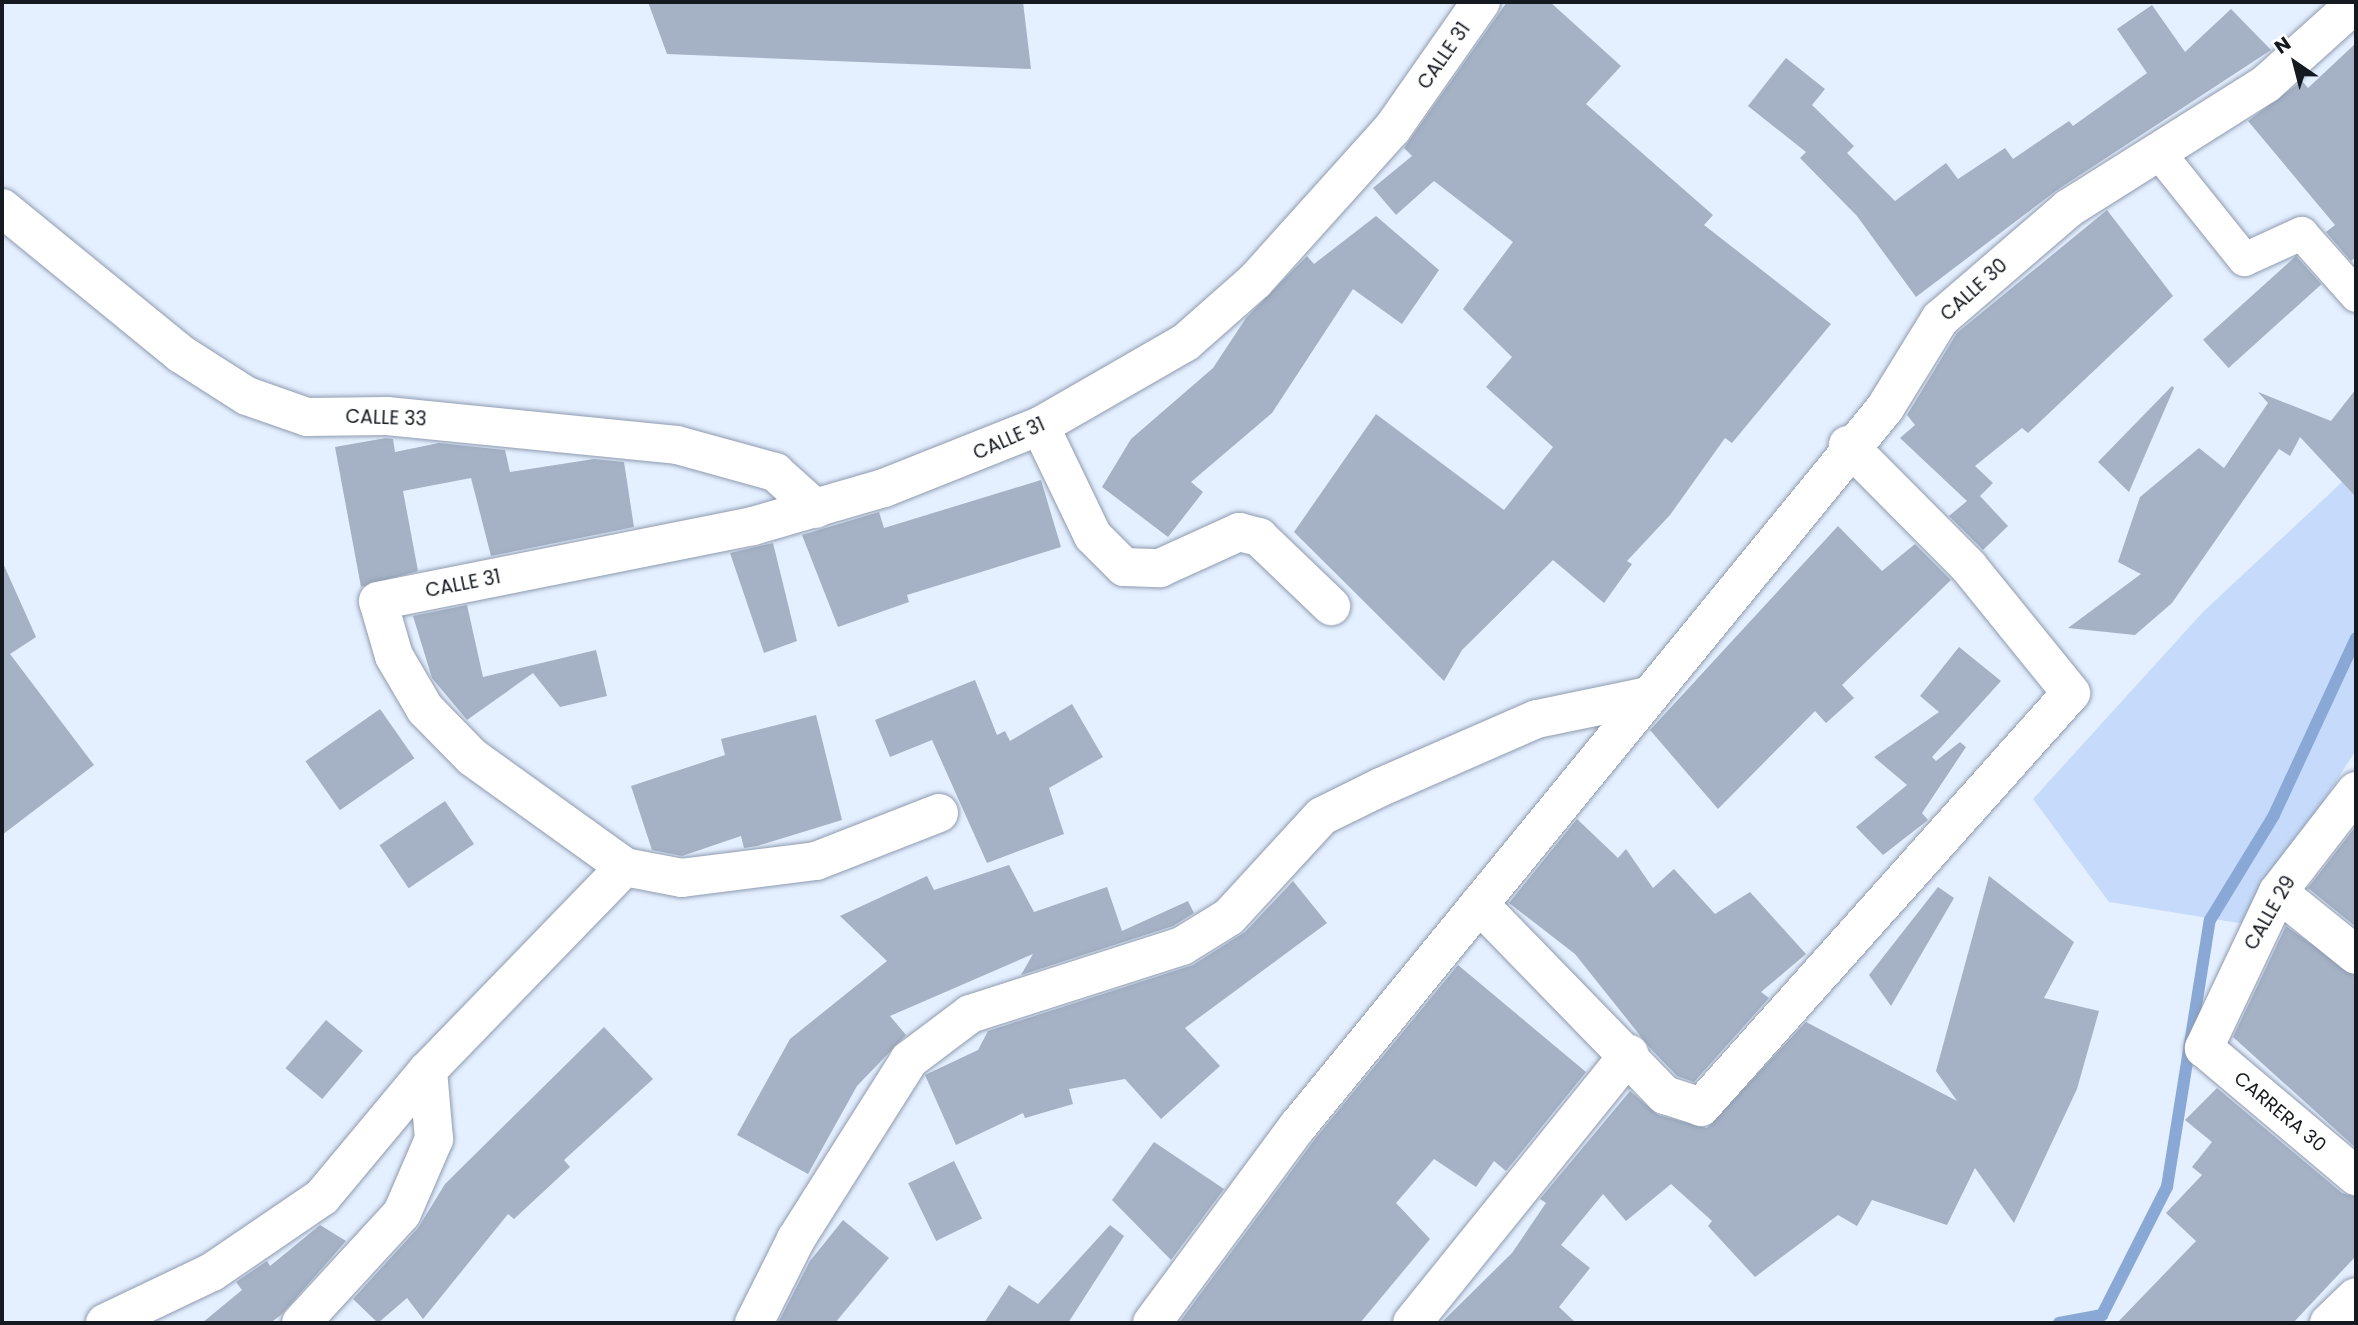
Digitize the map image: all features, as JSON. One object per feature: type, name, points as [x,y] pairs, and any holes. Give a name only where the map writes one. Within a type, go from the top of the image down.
[{"type":"street","name":"CALLE 31","points":[[625,867],[472,757],[425,709],[394,656],[378,601],[816,509],[1040,426],[1186,342],[1255,281],[1392,129],[1481,2]]},
{"type":"street","name":"CALLE 30","points":[[1152,1323],[1298,1126],[1849,445],[1885,408],[1940,319],[2069,208],[2159,153],[2297,62],[2356,3]]},
{"type":"street","points":[[2159,153],[2244,259],[2301,233],[2356,295]]},
{"type":"street","name":"CALLE 33","points":[[6,220],[181,354],[247,396],[307,417],[387,416],[689,448],[775,472],[816,509]]},
{"type":"street","points":[[1040,426],[1093,536],[1124,567],[1160,568],[1239,532],[1259,537],[1331,606]]},
{"type":"street","points":[[1479,904],[1629,1054],[1665,1095],[1701,1107],[2071,693],[1969,567],[1849,445]]},
{"type":"street","points":[[754,1323],[796,1239],[909,1060],[970,1014],[1182,946],[1229,917],[1322,816],[1381,787],[1537,719],[1648,696]]},
{"type":"street","name":"CALLE 29","points":[[2204,1048],[2278,892],[2356,791]]},
{"type":"street","points":[[106,1323],[212,1272],[322,1197],[428,1070],[625,867],[682,878],[816,861],[939,813]]},
{"type":"street","points":[[2278,892],[2356,955]]},
{"type":"street","name":"CARRERA 30","points":[[2204,1048],[2356,1176]]},
{"type":"street","points":[[1412,1323],[1629,1054]]},
{"type":"street","points":[[301,1323],[402,1213],[434,1139],[428,1070]]},
{"type":"street","points":[[2329,1323],[2356,1297]]},
{"type":"shaded area","points":[[2356,469],[2356,750],[2245,924],[2109,902],[2033,799],[2203,612]]},
{"type":"building","points":[[648,2],[1023,2],[1031,69],[667,54]]},
{"type":"building","points":[[1507,2],[1550,2],[1621,66],[1586,104],[1713,215],[1704,225],[1831,324],[1732,443],[1725,438],[1670,515],[1627,561],[1632,564],[1604,603],[1553,560],[1462,650],[1444,681],[1294,532],[1376,414],[1504,510],[1553,447],[1486,387],[1512,357],[1463,309],[1513,242],[1434,181],[1396,215],[1373,188],[1412,156],[1404,148]]},
{"type":"building","points":[[2152,5],[2185,52],[2231,9],[2271,50],[2057,190],[1916,297],[1857,216],[1800,158],[1806,152],[1748,106],[1786,58],[1825,89],[1812,105],[1854,146],[1847,153],[1895,201],[1946,163],[1958,179],[2005,148],[2013,159],[2069,121],[2073,126],[2147,73],[2117,29]]},
{"type":"building","points":[[2356,43],[2356,257],[2351,261],[2326,232],[2335,225],[2248,121],[2302,81],[2308,88]]},
{"type":"building","points":[[2107,210],[2173,296],[2028,433],[2022,428],[1975,466],[1993,483],[1980,496],[2008,526],[1983,550],[1949,516],[1967,501],[1900,438],[1915,425],[1907,415],[1957,333]]},
{"type":"building","points":[[1376,216],[1439,270],[1402,324],[1353,289],[1272,413],[1191,482],[1203,492],[1168,537],[1102,487],[1131,439],[1213,368],[1246,318],[1307,256],[1314,264]]},
{"type":"building","points":[[2296,256],[2321,284],[2229,368],[2203,340]]},
{"type":"building","points":[[2172,386],[2174,388],[2129,492],[2098,462]]},
{"type":"building","points":[[2356,389],[2356,497],[2300,437],[2290,456],[2279,449],[2172,603],[2135,635],[2068,628],[2141,574],[2118,562],[2140,497],[2199,448],[2224,468],[2268,403],[2258,392],[2331,421]]},
{"type":"building","points":[[393,439],[395,452],[439,443],[505,450],[510,472],[594,459],[624,462],[634,527],[491,556],[471,478],[403,491],[418,571],[361,587],[335,447]]},
{"type":"building","points":[[1041,480],[1061,547],[907,595],[909,602],[838,627],[802,535],[879,512],[884,528]]},
{"type":"building","points":[[1838,526],[1882,571],[1915,544],[1951,580],[1842,685],[1854,698],[1826,723],[1815,711],[1718,809],[1650,730]]},
{"type":"building","points":[[773,543],[797,641],[764,653],[730,553]]},
{"type":"building","points":[[2,561],[36,637],[10,654],[94,765],[2,835]]},
{"type":"building","points":[[467,605],[483,677],[596,650],[607,696],[560,707],[533,673],[467,720],[432,678],[413,616]]},
{"type":"building","points":[[1959,647],[2001,681],[1932,757],[1936,761],[1960,742],[1966,747],[1922,813],[1928,820],[1883,855],[1856,827],[1907,785],[1874,757],[1939,712],[1920,696]]},
{"type":"building","points":[[975,680],[997,735],[1005,731],[1010,741],[1072,704],[1103,757],[1049,788],[1064,834],[987,863],[932,740],[890,757],[875,720]]},
{"type":"building","points":[[380,709],[414,758],[340,810],[305,761]]},
{"type":"building","points":[[816,715],[842,820],[757,846],[744,848],[741,836],[682,856],[652,850],[631,786],[725,755],[721,739]]},
{"type":"building","points":[[445,801],[474,844],[409,888],[380,845]]},
{"type":"building","points":[[1577,819],[1618,858],[1626,849],[1653,888],[1674,869],[1715,914],[1750,892],[1806,954],[1761,992],[1769,998],[1694,1082],[1677,1076],[1650,1048],[1575,954],[1509,903]]},
{"type":"building","points":[[2356,826],[2356,927],[2308,888]]},
{"type":"building","points":[[1009,865],[1034,912],[1107,887],[1122,931],[1188,901],[1194,913],[1173,926],[1021,975],[1033,954],[890,1016],[906,1035],[857,1086],[808,1174],[737,1135],[790,1039],[887,961],[840,916],[927,876],[934,890]]},
{"type":"building","points":[[1989,876],[2074,942],[2044,998],[2099,1011],[2077,1089],[2014,1223],[1975,1168],[1947,1225],[1872,1200],[1857,1226],[1838,1215],[1755,1277],[1708,1226],[1712,1221],[1671,1184],[1626,1221],[1603,1194],[1561,1245],[1590,1268],[1559,1307],[1576,1323],[1441,1323],[1512,1253],[1546,1203],[1540,1199],[1630,1091],[1658,1115],[1707,1128],[1806,1022],[1957,1101],[1936,1071]]},
{"type":"building","points":[[1293,881],[1327,923],[1185,1028],[1220,1066],[1161,1119],[1125,1079],[1069,1089],[1073,1104],[1025,1118],[1023,1113],[956,1145],[925,1075],[978,1050],[988,1031],[1193,965],[1245,932]]},
{"type":"building","points":[[1938,887],[1954,898],[1891,1006],[1869,975]]},
{"type":"building","points":[[2286,926],[2356,976],[2356,1148],[2233,1037]]},
{"type":"building","points":[[1458,965],[1586,1072],[1506,1171],[1494,1161],[1476,1187],[1434,1159],[1396,1203],[1430,1239],[1360,1323],[1179,1323],[1315,1139]]},
{"type":"building","points":[[326,1020],[363,1051],[322,1099],[286,1068]]},
{"type":"building","points":[[604,1027],[653,1079],[564,1160],[570,1167],[514,1219],[508,1214],[423,1319],[407,1298],[378,1323],[353,1299],[418,1228],[445,1184]]},
{"type":"building","points":[[2217,1088],[2342,1193],[2356,1197],[2356,1256],[2293,1323],[2117,1323],[2196,1241],[2166,1213],[2202,1175],[2192,1167],[2212,1142],[2185,1120]]},
{"type":"building","points":[[1154,1142],[1224,1189],[1171,1260],[1112,1200]]},
{"type":"building","points":[[954,1161],[982,1219],[936,1241],[908,1183]]},
{"type":"building","points":[[843,1220],[889,1258],[835,1323],[778,1323],[810,1261]]},
{"type":"building","points":[[320,1225],[346,1241],[281,1315],[270,1323],[202,1323],[242,1290],[236,1282],[267,1261],[270,1266]]},
{"type":"building","points":[[1110,1225],[1124,1236],[1068,1323],[984,1323],[1009,1285],[1038,1304]]},
{"type":"waterway","points":[[2059,1323],[2102,1315],[2167,1187],[2210,920],[2274,815],[2356,638]]}]
